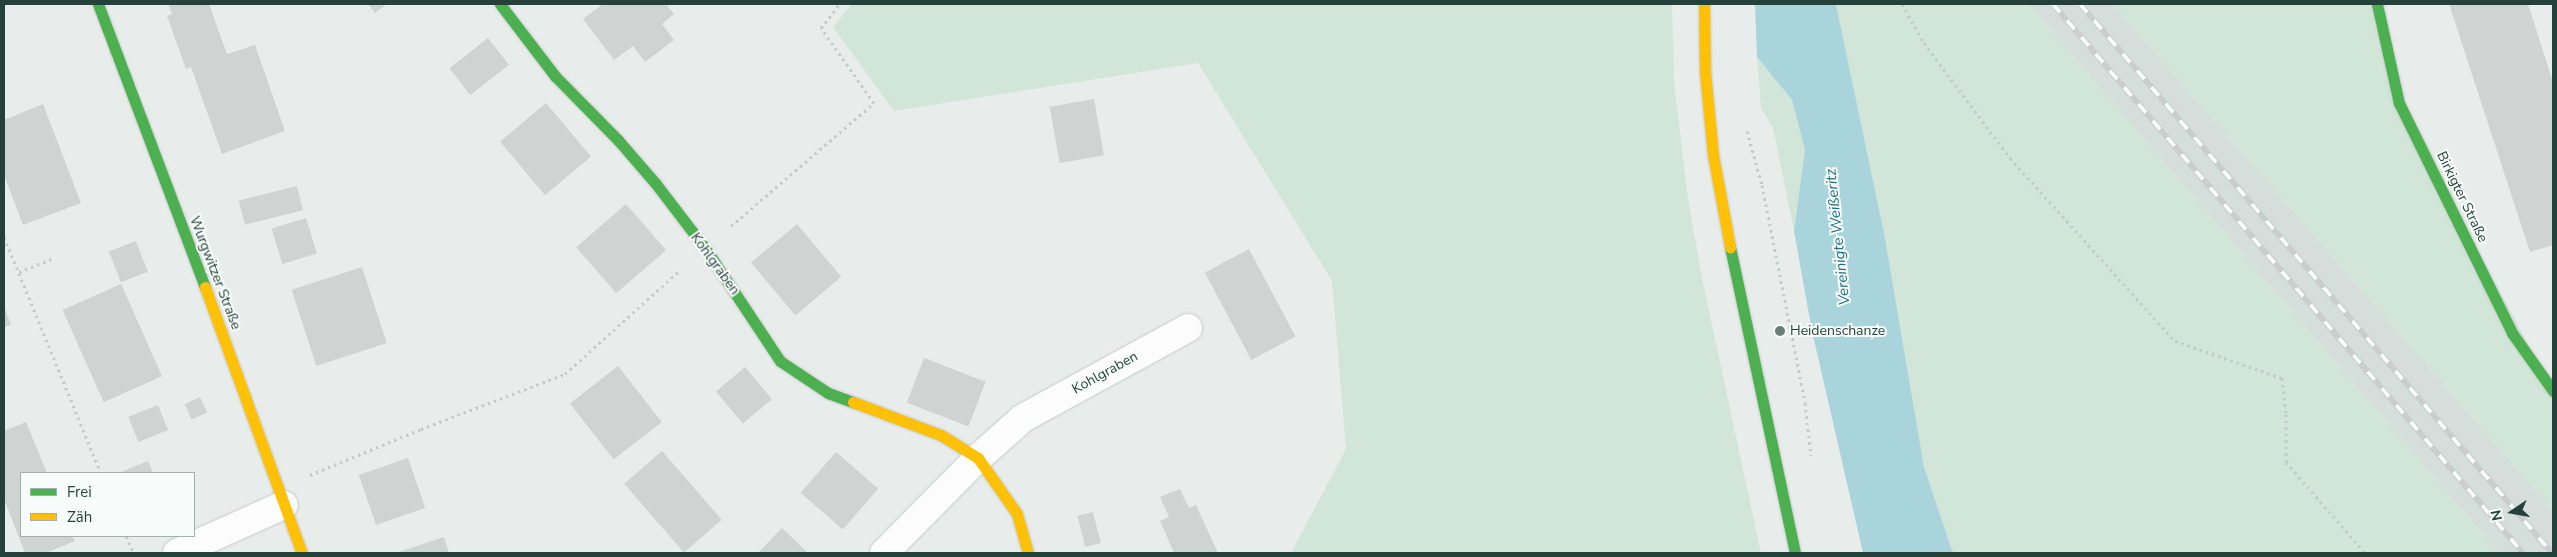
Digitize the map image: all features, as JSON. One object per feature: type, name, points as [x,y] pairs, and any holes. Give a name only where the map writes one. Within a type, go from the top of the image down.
[{"type":"street","name":"Wurgwitzer Straße","points":[[98,4],[302,553]]},
{"type":"street","name":"Kohlgraben","points":[[500,4],[555,76],[618,140],[705,248],[780,361],[828,393],[941,435],[978,458],[1017,514],[1028,553]]},
{"type":"street","points":[[1704,4],[1705,72],[1713,155],[1722,208],[1773,457],[1796,553]]},
{"type":"street","name":"Birkigter Straße","points":[[2377,4],[2399,103],[2512,333],[2553,391]]},
{"type":"street","name":"Kohlgraben","points":[[884,553],[978,458],[1023,418],[1188,328]]},
{"type":"street","points":[[177,553],[284,505]]},
{"type":"path","points":[[308,475],[421,429],[566,374],[705,248],[874,103],[821,28],[840,4]]},
{"type":"path","points":[[1902,4],[1924,43],[2010,158],[2175,341],[2282,378],[2286,414],[2286,462],[2365,553]]},
{"type":"path","points":[[1745,126],[1762,185],[1805,403],[1812,461]]},
{"type":"path","points":[[4,237],[101,472]]},
{"type":"path","points":[[19,272],[54,258]]},
{"type":"path","points":[[126,537],[134,553]]},
{"type":"shaded area","points":[[2028,4],[2113,4],[2553,510],[2553,553],[2499,553]]},
{"type":"green space","points":[[852,4],[1672,4],[1674,83],[1688,199],[1702,278],[1761,553],[1291,553],[1346,449],[1332,281],[1198,63],[894,111],[833,27]]},
{"type":"green space","points":[[1836,4],[2028,4],[2499,553],[1953,553],[1924,467],[1885,238]]},
{"type":"green space","points":[[2113,4],[2377,4],[2399,103],[2553,391],[2553,510]]},
{"type":"green space","points":[[1757,57],[1792,100],[1806,150],[1794,231],[1773,128],[1761,108]]},
{"type":"water","name":"Vereinigte Weißeritz","points":[[1755,4],[1836,4],[1885,238],[1924,467],[1953,553],[1863,553],[1812,331],[1794,231],[1805,150],[1792,100],[1757,57]]},
{"type":"building","points":[[168,4],[209,4],[227,54],[255,45],[285,131],[222,154],[191,67],[186,69],[167,16],[172,14]]},
{"type":"building","points":[[368,4],[387,4],[375,13]]},
{"type":"building","points":[[603,4],[666,4],[674,14],[662,24],[674,40],[645,62],[633,46],[614,60],[583,19]]},
{"type":"building","points":[[2449,4],[2528,4],[2553,82],[2553,245],[2530,252]]},
{"type":"building","points":[[488,38],[509,65],[470,95],[449,68]]},
{"type":"building","points":[[1094,99],[1104,155],[1060,163],[1050,107]]},
{"type":"building","points":[[546,103],[591,157],[545,195],[500,142]]},
{"type":"building","points":[[43,104],[81,203],[23,225],[4,175],[4,120]]},
{"type":"building","points":[[297,186],[303,210],[245,225],[239,201]]},
{"type":"building","points":[[626,204],[666,250],[616,293],[576,247]]},
{"type":"building","points":[[306,218],[317,253],[282,264],[272,229]]},
{"type":"building","points":[[797,224],[841,277],[795,315],[751,263]]},
{"type":"building","points":[[136,241],[148,272],[121,282],[109,251]]},
{"type":"building","points":[[1249,249],[1295,336],[1251,360],[1205,272]]},
{"type":"building","points":[[362,267],[387,343],[316,366],[292,290]]},
{"type":"building","points":[[121,284],[162,376],[104,402],[63,310]]},
{"type":"building","points":[[4,306],[11,325],[4,327]]},
{"type":"building","points":[[924,358],[986,382],[968,426],[907,403]]},
{"type":"building","points":[[618,366],[662,422],[614,460],[570,404]]},
{"type":"building","points":[[745,367],[772,399],[743,424],[716,391]]},
{"type":"building","points":[[200,397],[207,412],[192,420],[185,404]]},
{"type":"building","points":[[158,405],[168,430],[138,442],[128,417]]},
{"type":"building","points":[[26,422],[47,472],[20,472],[20,537],[73,537],[75,541],[46,553],[25,553],[4,499],[4,431]]},
{"type":"building","points":[[662,451],[722,520],[684,552],[624,484]]},
{"type":"building","points":[[836,452],[878,489],[843,529],[801,493]]},
{"type":"building","points":[[408,458],[425,508],[376,525],[359,475]]},
{"type":"building","points":[[148,461],[153,472],[121,472]]},
{"type":"building","points":[[1180,489],[1189,508],[1196,505],[1218,553],[1174,553],[1160,521],[1169,517],[1160,497]]},
{"type":"building","points":[[1093,512],[1101,543],[1085,547],[1077,516]]},
{"type":"building","points":[[782,528],[808,553],[758,553]]},
{"type":"building","points":[[444,537],[449,553],[396,553]]},
{"type":"railway","points":[[2053,4],[2523,553]]},
{"type":"railway","points":[[2080,4],[2552,553]]},
{"type":"traffic: fast","points":[[98,4],[205,287]]},
{"type":"traffic: fast","points":[[500,4],[555,76],[618,140],[656,184],[705,248],[780,361],[828,393],[853,402]]},
{"type":"traffic: fast","points":[[2377,4],[2399,103],[2512,333],[2553,391]]},
{"type":"traffic: fast","points":[[1730,247],[1795,553]]},
{"type":"traffic: slow","points":[[1704,4],[1705,72],[1713,155],[1730,247]]},
{"type":"traffic: slow","points":[[205,287],[302,553]]},
{"type":"traffic: slow","points":[[853,402],[941,435],[978,458],[1017,514],[1028,553]]},
{"type":"place","name":"Heidenschanze","points":[[1780,331]]}]
